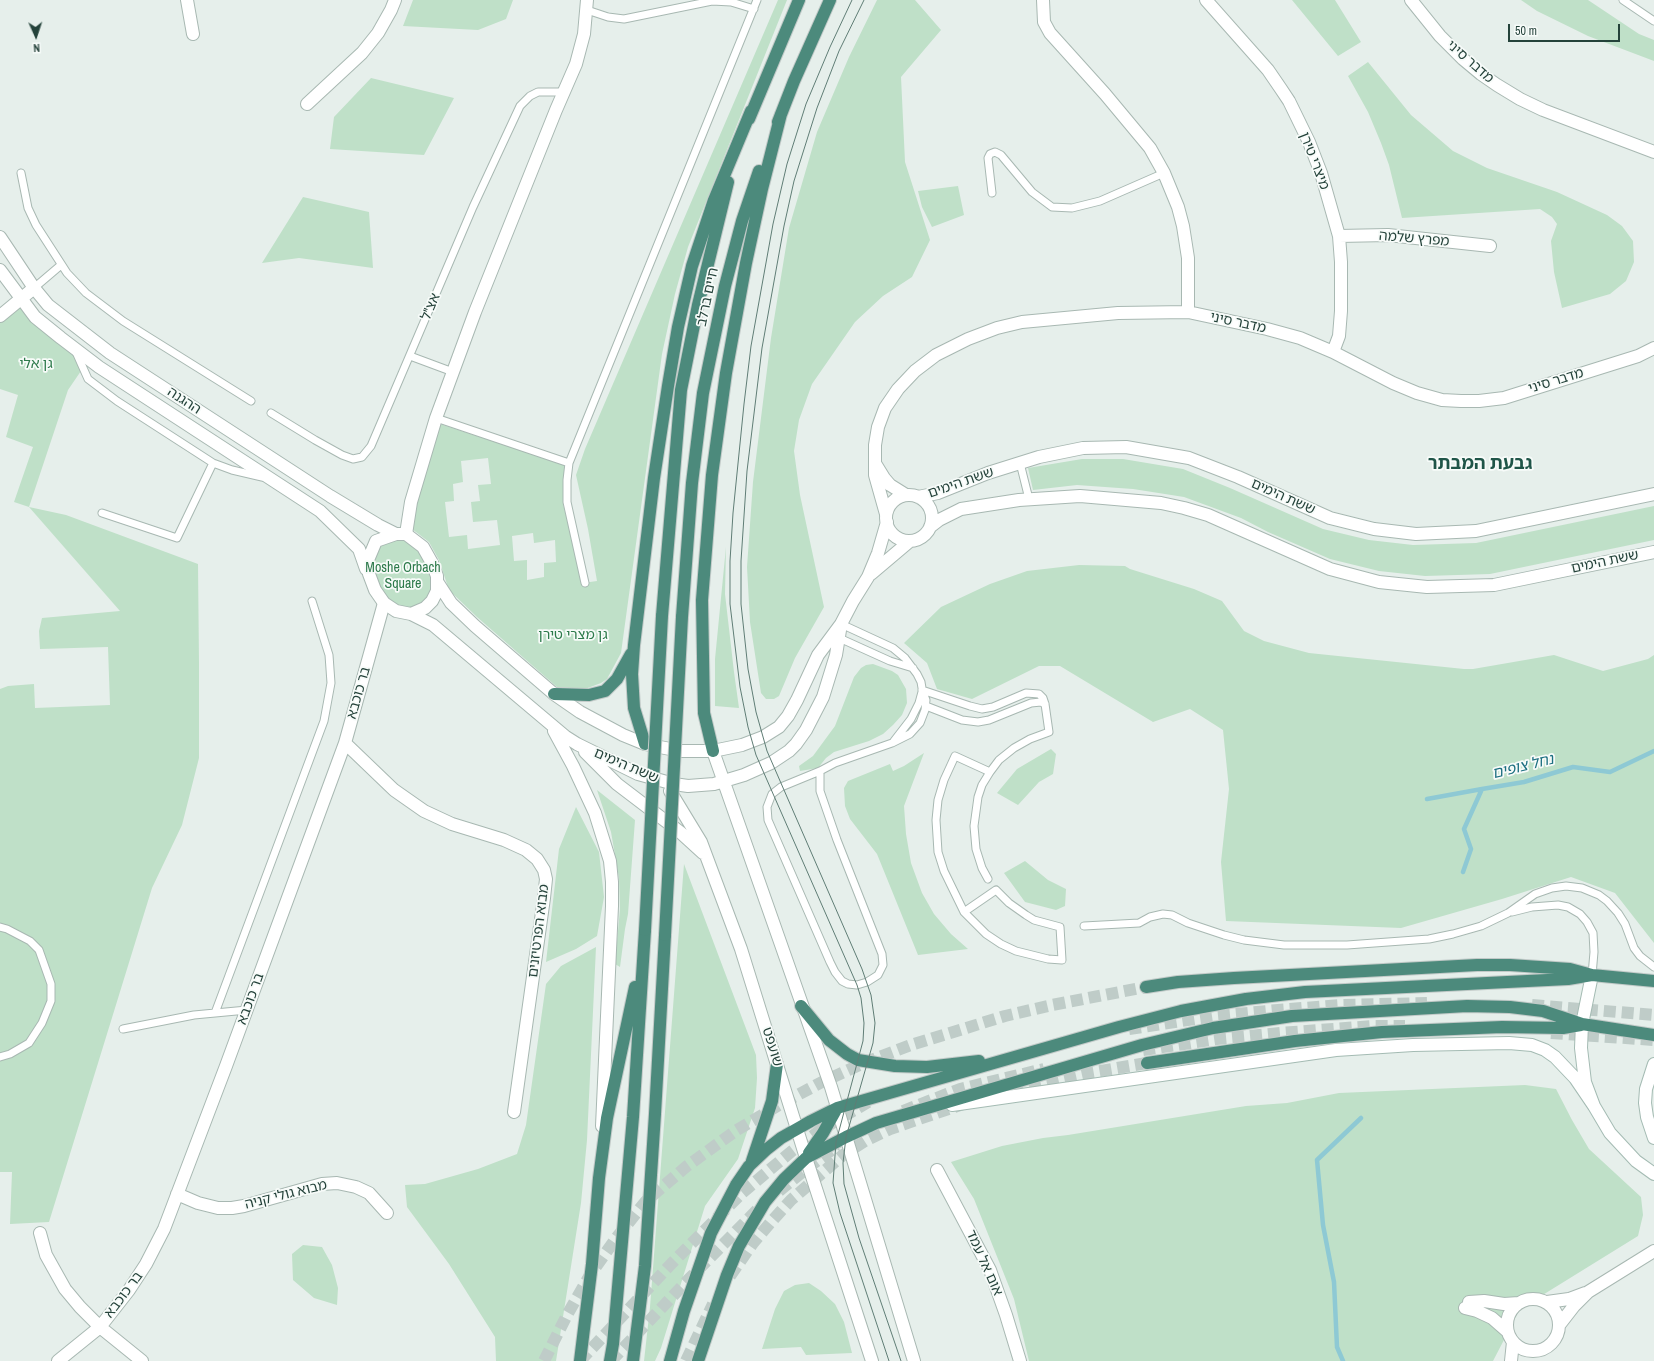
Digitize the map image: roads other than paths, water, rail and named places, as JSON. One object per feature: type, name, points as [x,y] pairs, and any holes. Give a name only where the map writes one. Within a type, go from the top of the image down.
[{"type":"highway","name":"חיים ברלב","points":[[644,949],[662,616],[681,390],[698,305],[730,175],[751,111],[799,0]]},
{"type":"highway","name":"חיים ברלב","points":[[633,1361],[645,1266],[655,1114],[682,617],[692,482],[703,393],[725,286],[742,221],[794,81],[830,0]]},
{"type":"highway","points":[[645,744],[634,708],[632,674],[634,645],[654,478],[678,327],[692,266],[714,200],[751,111]]},
{"type":"highway","points":[[713,751],[704,713],[702,600],[712,475],[726,373],[746,262],[762,189],[781,114]]},
{"type":"highway","points":[[554,694],[589,695],[605,691],[618,680],[634,645]]},
{"type":"highway","points":[[580,1361],[592,1264],[599,1178],[607,1118],[644,949]]},
{"type":"highway","points":[[610,1361],[613,1344],[632,1125],[644,949]]},
{"type":"highway","points":[[1146,987],[1178,982],[1234,978],[1476,965],[1510,965],[1570,969],[1592,975],[1654,982]]},
{"type":"highway","points":[[670,1361],[684,1311],[711,1233],[736,1185],[750,1166],[767,1149],[798,1128],[838,1108],[1181,1011],[1275,995],[1568,980],[1592,975]]},
{"type":"highway","points":[[801,1006],[829,1040],[847,1054],[864,1061],[895,1066],[926,1066],[1016,1057]]},
{"type":"highway","points":[[806,1158],[876,1123],[1142,1045],[1213,1028],[1292,1016],[1452,1006],[1510,1007],[1543,1011],[1582,1024],[1654,1035]]},
{"type":"highway","points":[[1147,1063],[1295,1040],[1382,1032],[1502,1027],[1563,1028],[1582,1024]]},
{"type":"highway","points":[[750,1166],[770,1110],[775,1090],[777,1064]]},
{"type":"highway","points":[[698,1361],[727,1274],[739,1246],[765,1202],[784,1179],[806,1158],[824,1133],[838,1108]]},
{"type":"street","points":[[187,0],[193,34]]},
{"type":"street","points":[[307,104],[362,53],[378,33],[395,0]]},
{"type":"street","name":"מיצרי טירן","points":[[1206,0],[1268,70],[1289,101],[1309,142],[1321,173],[1339,236],[1341,311],[1339,336],[1333,352]]},
{"type":"street","name":"מדבר סיני","points":[[1411,0],[1440,36],[1462,58],[1480,74],[1498,86],[1543,110],[1654,152]]},
{"type":"street","points":[[1040,1],[1044,22],[1050,33],[1150,148],[1164,172],[1178,207],[1183,226],[1188,258],[1188,312]]},
{"type":"street","points":[[401,534],[408,517],[436,418],[475,312],[576,64],[584,34],[587,5]]},
{"type":"street","name":"מפרץ שלמה","points":[[1339,236],[1388,235],[1490,246]]},
{"type":"street","name":"ההגנה","points":[[0,237],[34,288],[48,305],[110,352],[330,496],[378,525],[401,534]]},
{"type":"street","name":"ההגנה","points":[[0,270],[20,299],[35,317],[99,367],[320,511],[359,549],[368,574]]},
{"type":"street","points":[[0,316],[34,288]]},
{"type":"street","name":"מדבר סיני","points":[[886,518],[875,475],[875,445],[878,427],[885,408],[898,389],[915,371],[936,355],[968,339],[997,328],[1022,322],[1118,313],[1188,312],[1267,329],[1300,338],[1333,352],[1392,383],[1417,393],[1442,400],[1479,401],[1504,398],[1638,356],[1654,348]]},
{"type":"street","name":"ששת הימים","points":[[912,496],[938,493],[988,473],[1039,457],[1083,448],[1126,447],[1189,458],[1238,477],[1330,518],[1374,529],[1416,534],[1476,531],[1654,494]]},
{"type":"street","points":[[874,461],[884,478],[894,488],[925,501],[930,508],[932,519],[930,527],[922,537],[910,541],[902,540],[891,532],[886,518],[889,507],[895,500],[912,496]]},
{"type":"street","name":"ששת הימים","points":[[930,527],[939,520],[961,509],[1029,499],[1080,496],[1161,503],[1184,508],[1240,528],[1266,542],[1330,569],[1379,582],[1427,587],[1494,585],[1654,552]]},
{"type":"street","name":"ששת הימים","points":[[410,614],[422,619],[439,630],[549,723],[577,744],[625,768],[664,782],[688,786],[702,786],[744,775],[771,763],[789,751],[806,730],[823,697],[830,678],[836,637],[841,624],[868,577],[878,553],[886,518]]},
{"type":"street","points":[[401,534],[423,547],[432,563],[438,583],[437,591],[432,601],[425,608],[410,614],[396,611],[384,603],[375,590],[368,574],[368,560],[376,541],[401,534]]},
{"type":"street","name":"ששת הימים","points":[[868,577],[910,541]]},
{"type":"street","name":"ששת הימים","points":[[438,583],[444,594],[464,616],[554,694],[580,712],[607,727],[645,744],[680,751],[713,751],[742,745],[766,735],[779,727],[788,716],[818,655],[836,637]]},
{"type":"street","name":"בר כוכבא","points":[[58,1361],[100,1326],[129,1290],[146,1264],[164,1229],[247,1010],[345,743],[384,603]]},
{"type":"street","points":[[549,723],[573,766],[594,813],[610,861],[612,882],[599,1178]]},
{"type":"street","name":"מבוא הפרטיזנים","points":[[345,743],[394,790],[424,811],[452,824],[504,840],[526,850],[537,859],[544,870],[546,879],[544,898],[514,1112]]},
{"type":"street","points":[[577,744],[617,784],[680,832],[709,860]]},
{"type":"street","name":"שועפט","points":[[645,744],[664,782],[695,831],[709,860],[741,949],[798,1128],[806,1158],[872,1361]]},
{"type":"street","points":[[713,751],[801,1006],[838,1108],[914,1361]]},
{"type":"street","points":[[1592,975],[1582,1024],[1582,1062],[1585,1082],[1594,1106]]},
{"type":"street","points":[[929,1108],[1336,1050],[1458,1043],[1509,1043],[1532,1045],[1545,1050],[1575,1078],[1610,1133],[1622,1148],[1654,1174]]},
{"type":"street","points":[[1654,1064],[1646,1089],[1645,1103],[1647,1117],[1654,1138]]},
{"type":"street","name":"אום אל עמד","points":[[937,1170],[990,1270],[1020,1361]]},
{"type":"street","name":"מבוא גולי קניה","points":[[177,1194],[198,1203],[218,1208],[232,1208],[322,1184],[338,1183],[356,1187],[369,1193],[387,1213]]},
{"type":"street","points":[[40,1233],[46,1255],[65,1289],[80,1307],[100,1326],[142,1361]]},
{"type":"street","points":[[1547,1302],[1556,1311],[1560,1324],[1560,1330],[1554,1342],[1543,1350],[1536,1352],[1519,1348],[1492,1318],[1467,1305],[1484,1301],[1504,1304],[1519,1303],[1533,1299],[1547,1302],[1569,1299],[1588,1292],[1654,1251]]},
{"type":"street","points":[[1560,1324],[1574,1306],[1588,1292]]},
{"type":"street","points":[[1511,1361],[1510,1337],[1507,1327],[1508,1316],[1519,1303]]},
{"type":"street","points":[[1525,1361],[1536,1352]]},
{"type":"lane","points":[[585,582],[567,502],[569,463],[758,0]]},
{"type":"lane","points":[[1623,0],[1654,21]]},
{"type":"lane","points":[[587,5],[608,17],[624,19],[712,2],[731,2],[754,9]]},
{"type":"lane","name":"אצ\"ל","points":[[271,413],[342,455],[353,459],[362,457],[371,446],[473,207],[520,106],[530,96],[538,92],[564,92]]},
{"type":"lane","points":[[992,193],[988,158],[990,154],[995,152],[1001,155],[1032,192],[1052,207],[1072,208],[1100,201],[1164,172]]},
{"type":"lane","points":[[20,173],[28,208],[36,225],[61,265],[86,293],[123,321],[251,401]]},
{"type":"lane","points":[[34,288],[61,265]]},
{"type":"lane","points":[[74,348],[88,378],[116,401],[213,463],[232,470],[270,478]]},
{"type":"lane","points":[[410,356],[453,372]]},
{"type":"lane","points":[[436,418],[569,463]]},
{"type":"lane","points":[[102,513],[177,538],[213,463]]},
{"type":"lane","points":[[1020,463],[1029,499]]},
{"type":"lane","points":[[216,1013],[324,721],[331,683],[329,655],[312,601]]},
{"type":"lane","points":[[820,771],[820,791],[827,812],[882,954],[883,965],[878,975],[867,982],[857,985],[845,983],[835,972],[767,816],[767,803],[770,796],[775,791],[835,763],[906,737],[916,728],[923,716],[926,706],[921,682],[905,658],[893,648],[841,624]]},
{"type":"lane","points":[[836,637],[890,661],[913,668]]},
{"type":"lane","points":[[922,690],[982,709],[993,707],[1026,693],[1039,694],[1046,704],[1049,732],[1030,739],[1014,748],[999,760],[982,785],[978,797],[974,826],[976,849],[982,868],[988,880]]},
{"type":"lane","points":[[892,743],[911,719],[919,703],[922,690]]},
{"type":"lane","points":[[926,706],[962,720],[978,722],[989,720],[1031,703],[1041,702],[1046,704]]},
{"type":"lane","points":[[964,912],[996,890],[1009,903],[1034,920],[1060,927],[1062,960],[1032,956],[1016,951],[1001,944],[986,934],[964,912],[948,882],[938,852],[936,820],[938,800],[944,780],[955,756],[990,772]]},
{"type":"lane","points":[[1084,926],[1139,923],[1150,917],[1163,914],[1172,915],[1205,929],[1244,940],[1284,945],[1333,946],[1442,937],[1481,926],[1508,913],[1535,894],[1552,888],[1576,887],[1590,891],[1607,901],[1618,913],[1625,924],[1634,948],[1640,956],[1654,967]]},
{"type":"lane","points":[[1508,913],[1532,907],[1558,904],[1568,907],[1580,914],[1587,922],[1593,933],[1594,952],[1592,975]]},
{"type":"lane","points":[[0,927],[30,941],[39,950],[51,984],[51,1001],[42,1023],[29,1042],[10,1054],[0,1057]]},
{"type":"lane","points":[[123,1029],[194,1015],[247,1010]]},
{"type":"waterway","name":"נחל צופים","points":[[1463,872],[1471,849],[1464,829],[1482,789],[1524,782],[1573,767],[1610,772],[1654,751]]},
{"type":"waterway","points":[[1427,799],[1482,789]]},
{"type":"waterway","points":[[1343,1361],[1337,1347],[1334,1282],[1323,1225],[1317,1160],[1361,1118]]},
{"type":"tunnel","points":[[544,1361],[567,1315],[590,1275],[617,1237],[646,1201],[687,1166],[737,1130],[822,1082],[866,1062],[911,1045],[1005,1016],[1052,1005],[1146,987]]},
{"type":"tunnel","points":[[1129,1029],[1215,1016],[1278,1010],[1340,1005],[1427,1003]]},
{"type":"tunnel","points":[[1532,1005],[1654,1015]]},
{"type":"tunnel","points":[[1143,1050],[1217,1039],[1280,1033],[1373,1026],[1405,1026]]},
{"type":"tunnel","points":[[1551,1033],[1654,1040]]},
{"type":"tunnel","points":[[994,1094],[1088,1073],[1147,1063]]},
{"type":"tunnel","points":[[903,1111],[960,1089],[1044,1069]]},
{"type":"tunnel","points":[[580,1361],[672,1263],[742,1193],[792,1151],[819,1131],[868,1102]]},
{"type":"tunnel","points":[[730,1276],[753,1243],[791,1200],[843,1155],[865,1141],[890,1129],[963,1104]]},
{"type":"tunnel","points":[[779,1191],[837,1146]]},
{"type":"tunnel","points":[[611,1361],[759,1208]]},
{"type":"tunnel","points":[[686,1361],[713,1304]]},
{"type":"tram line","points":[[852,0],[806,104],[787,164],[773,224],[751,346],[744,404],[733,513],[730,561],[730,604],[740,687],[748,727],[756,755],[857,985],[861,998],[864,1023],[863,1041],[836,1142],[833,1183],[840,1213],[889,1361]]},
{"type":"tram line","points":[[864,0],[839,51],[817,108],[794,181],[784,226],[762,348],[747,471],[741,561],[741,604],[748,669],[756,712],[767,751],[862,969],[871,995],[875,1023],[873,1043],[846,1137],[843,1163],[844,1184],[859,1238],[901,1361]]},
{"type":"district","name":"גבעת המבתר","points":[[1480,464]]},
{"type":"park label","name":"גן אלי","points":[[36,364]]},
{"type":"park label","name":"Moshe Orbach Square","points":[[403,576]]},
{"type":"park label","name":"גן מצרי טירן","points":[[573,635]]}]
